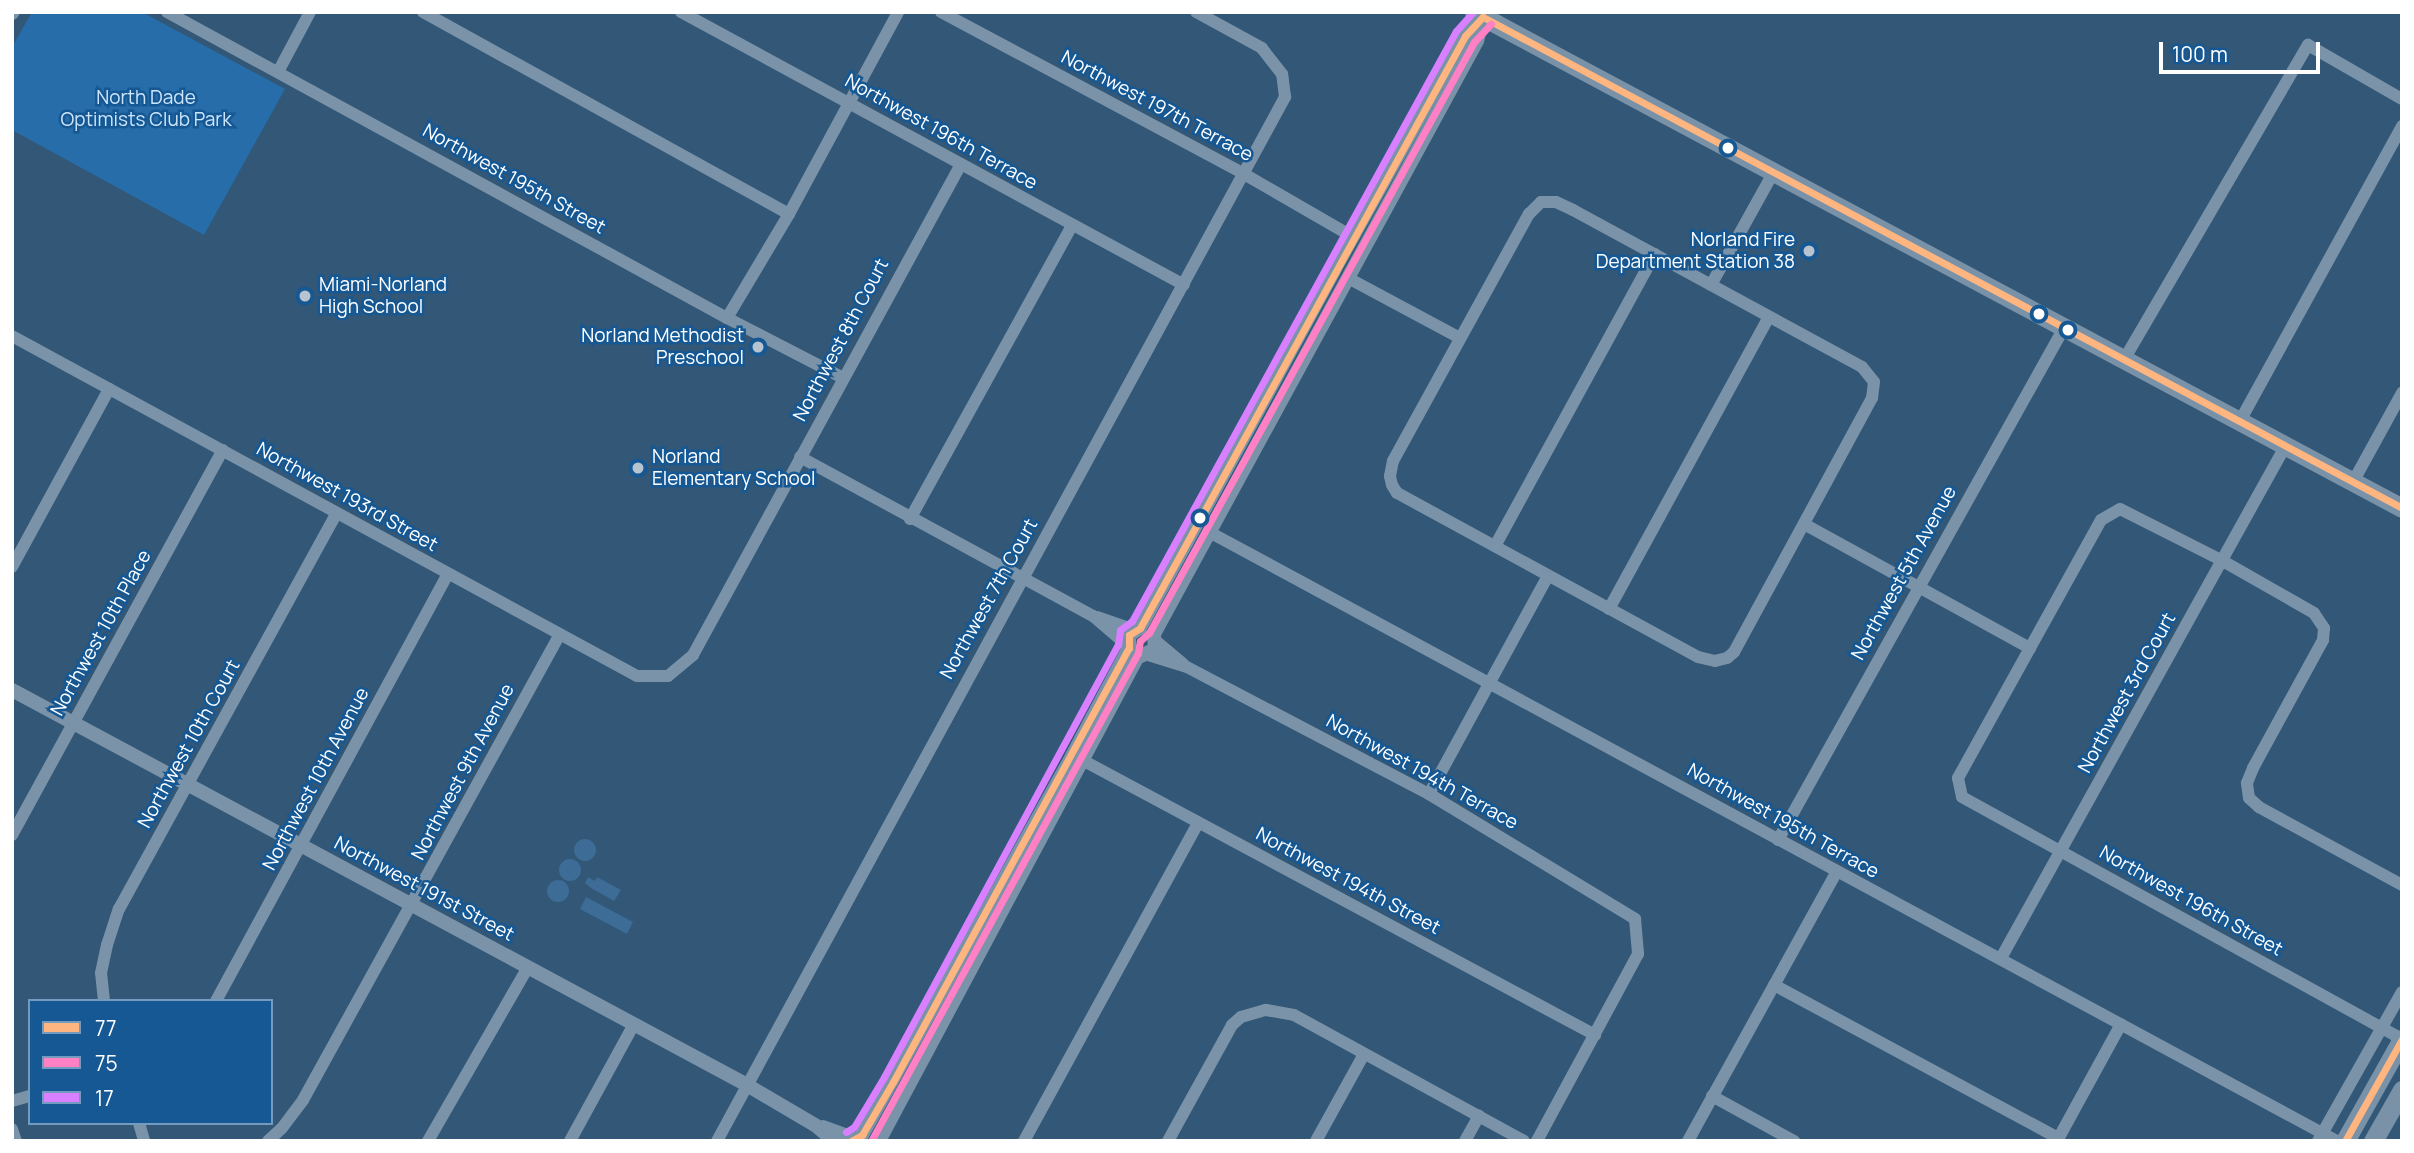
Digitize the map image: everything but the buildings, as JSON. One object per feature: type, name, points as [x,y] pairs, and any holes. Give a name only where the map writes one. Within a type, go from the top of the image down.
[{"type":"main road","points":[[1481,14],[2402,508]]},
{"type":"main road","points":[[2345,1141],[2402,1039]]},
{"type":"main road","points":[[2373,1141],[2402,1090]]},
{"type":"street","name":"Northwest 195th Street","points":[[167,12],[727,318],[843,378]]},
{"type":"street","points":[[278,72],[310,12]]},
{"type":"street","points":[[423,12],[789,214]]},
{"type":"street","name":"Northwest 196th Terrace","points":[[681,12],[1184,285]]},
{"type":"street","points":[[727,318],[789,214],[898,12]]},
{"type":"street","name":"Northwest 197th Terrace","points":[[941,12],[1244,174],[1353,237]]},
{"type":"street","name":"Northwest 7th Court","points":[[717,1141],[1285,97],[1282,74],[1262,48],[1196,12]]},
{"type":"street","points":[[1136,651],[1128,639],[1137,629],[1465,36],[1481,14]]},
{"type":"street","points":[[864,1139],[1136,651],[1155,638],[1477,41],[1481,14]]},
{"type":"street","points":[[2125,358],[2308,45],[2402,99]]},
{"type":"street","points":[[2240,421],[2402,126]]},
{"type":"street","name":"Northwest 8th Court","points":[[668,676],[693,655],[961,164]]},
{"type":"street","points":[[1710,285],[1773,173]]},
{"type":"street","points":[[1541,202],[1556,202],[1710,285],[1862,367],[1874,382],[1872,398],[1734,652],[1715,661],[1698,657],[1397,493],[1390,476],[1393,461],[1460,338],[1529,214],[1541,202]]},
{"type":"street","points":[[910,519],[1072,225]]},
{"type":"street","points":[[1495,546],[1655,254]]},
{"type":"street","points":[[1348,278],[1460,338]]},
{"type":"street","points":[[1609,609],[1769,317]]},
{"type":"street","name":"Northwest 5th Avenue","points":[[1778,840],[2065,326]]},
{"type":"street","name":"Northwest 193rd Street","points":[[12,336],[637,676],[668,676]]},
{"type":"street","points":[[12,567],[109,389]]},
{"type":"street","points":[[2353,482],[2402,393]]},
{"type":"street","name":"Northwest 3rd Court","points":[[2001,958],[2286,445]]},
{"type":"street","name":"Northwest 10th Place","points":[[12,835],[223,450]]},
{"type":"street","name":"Northwest 194th Terrace","points":[[800,459],[1093,616],[1137,629]]},
{"type":"street","points":[[1804,524],[2030,648],[2101,520],[2120,509],[2223,561],[2315,613],[2325,628],[2323,640],[2253,768],[2247,783],[2249,797],[2259,807],[2402,885]]},
{"type":"street","name":"Northwest 10th Court","points":[[104,999],[101,973],[107,945],[120,909],[337,513]]},
{"type":"street","name":"Northwest 195th Terrace","points":[[1210,533],[1491,683],[1836,873],[2001,958],[2320,1137],[2337,1141]]},
{"type":"street","name":"Northwest 10th Avenue","points":[[217,999],[448,574]]},
{"type":"street","points":[[1429,794],[1548,576]]},
{"type":"street","name":"Northwest 194th Terrace","points":[[1093,616],[1136,651],[1185,666],[1429,794],[1635,919],[1638,954],[1595,1035]]},
{"type":"street","points":[[1137,629],[1155,638]]},
{"type":"street","name":"Northwest 9th Avenue","points":[[268,1141],[282,1128],[303,1100],[413,905],[560,634]]},
{"type":"street","name":"Northwest 194th Terrace","points":[[1155,638],[1185,666]]},
{"type":"street","name":"Northwest 196th Street","points":[[2030,648],[1958,778],[1962,797],[2402,1039]]},
{"type":"street","points":[[864,1139],[1084,761],[1136,651]]},
{"type":"street","name":"Northwest 191st Street","points":[[12,690],[747,1085],[815,1125],[834,1141]]},
{"type":"street","name":"Northwest 194th Street","points":[[1084,761],[1595,1035]]},
{"type":"street","points":[[1024,1141],[1198,823]]},
{"type":"street","points":[[1688,1141],[1836,873]]},
{"type":"street","points":[[428,1141],[528,967]]},
{"type":"street","points":[[1773,985],[2057,1139],[2121,1024]]},
{"type":"street","points":[[2320,1137],[2402,992]]},
{"type":"street","points":[[1168,1141],[1232,1025],[1241,1017],[1266,1010],[1294,1015],[1524,1141]]},
{"type":"street","points":[[570,1141],[634,1024]]},
{"type":"street","points":[[1537,1141],[1595,1035]]},
{"type":"street","points":[[1316,1141],[1364,1054]]},
{"type":"street","points":[[1712,1096],[1794,1141]]},
{"type":"street","points":[[1465,1141],[1479,1115]]},
{"type":"street","name":"Northwest 191st Street","points":[[815,1125],[864,1139]]},
{"type":"street","points":[[12,1129],[16,1141]]},
{"type":"green space","name":"North Dade Optimists Club Park","points":[[32,12],[142,12],[285,89],[204,235],[12,130],[12,47]]},
{"type":"shaded area","points":[[585,839],[593,842],[596,850],[593,858],[585,861],[577,858],[574,850],[577,842]]},
{"type":"shaded area","points":[[570,859],[578,862],[581,870],[578,878],[570,881],[562,878],[559,870],[562,862]]},
{"type":"shaded area","points":[[588,877],[595,881],[597,877],[621,890],[614,901],[585,883]]},
{"type":"shaded area","points":[[558,880],[566,883],[569,891],[566,899],[558,902],[550,899],[547,891],[550,883]]},
{"type":"shaded area","points":[[586,897],[633,922],[627,934],[580,909]]},
{"type":"transit line","name":"17","points":[[846,1132],[854,1127],[884,1077],[1118,645],[1120,630],[1132,621],[1456,31],[1473,12]]},
{"type":"transit line","name":"77","points":[[1483,17],[2402,508]]},
{"type":"transit line","name":"77","points":[[851,1141],[862,1135],[893,1082],[1129,648],[1129,635],[1140,628],[1465,36],[1483,17]]},
{"type":"transit line","name":"75","points":[[871,1141],[1138,653],[1140,641],[1149,633],[1474,42],[1491,24]]},
{"type":"transit line","name":"77","points":[[2345,1141],[2402,1039]]},
{"type":"place","name":"Norland Fire Department Station 38","points":[[1809,251]]},
{"type":"place","name":"Miami-Norland High School","points":[[305,296]]},
{"type":"place","name":"Norland Methodist Preschool","points":[[758,347]]},
{"type":"place","name":"Norland Elementary School","points":[[638,468]]}]
